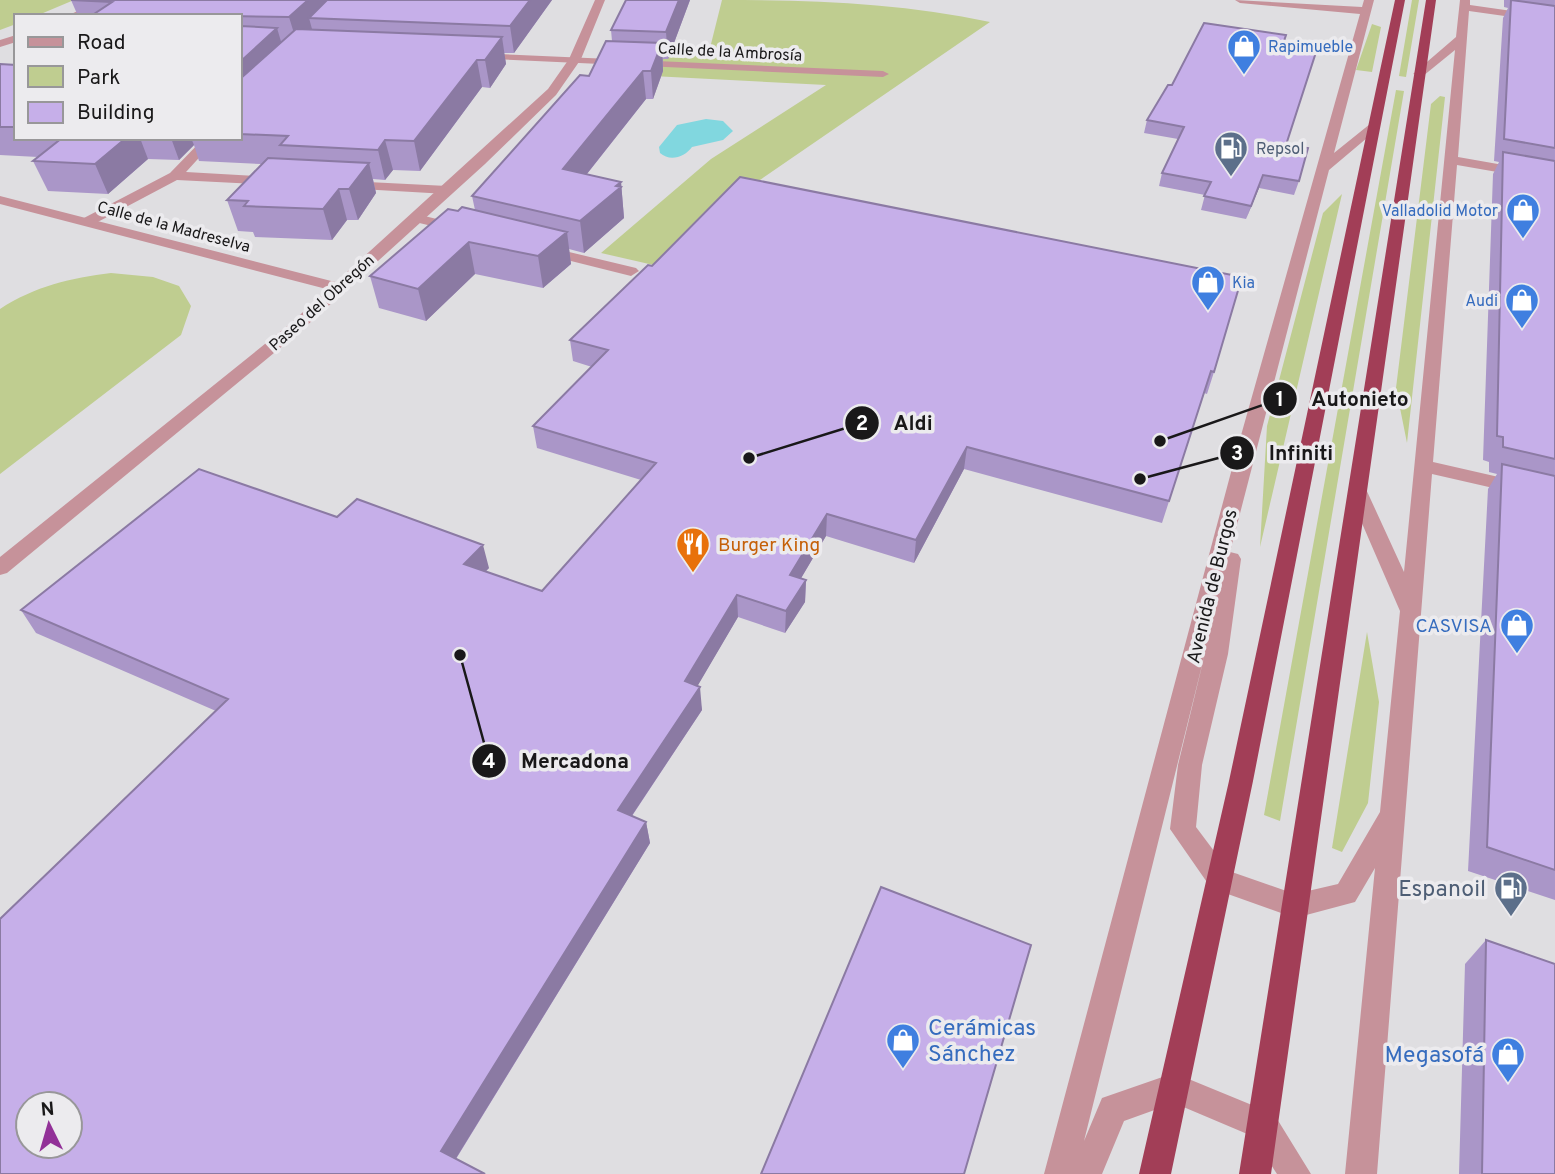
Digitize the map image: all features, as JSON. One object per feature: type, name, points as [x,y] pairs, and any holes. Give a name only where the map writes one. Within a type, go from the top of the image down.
[{"type":"highway","points":[[1156,1174],[1220,880],[1400,0]]},
{"type":"highway","points":[[1255,1174],[1431,0]]},
{"type":"street","points":[[77,14],[110,0]]},
{"type":"street","name":"Paseo del Obregón","points":[[0,568],[297,326],[552,92],[575,59],[600,0]]},
{"type":"street","points":[[1240,0],[1367,6]]},
{"type":"street","points":[[1361,1174],[1465,4],[1555,20]]},
{"type":"street","name":"Avenida de Burgos","points":[[1060,1174],[1247,446],[1367,6]]},
{"type":"street","points":[[1419,74],[1462,38]]},
{"type":"street","name":"Calle de la Ambrosía","points":[[464,55],[883,74]]},
{"type":"street","points":[[1323,168],[1374,127]]},
{"type":"street","points":[[87,222],[175,176],[209,140]]},
{"type":"street","points":[[1452,160],[1555,178]]},
{"type":"street","points":[[175,176],[286,181]]},
{"type":"street","points":[[327,184],[447,190]]},
{"type":"street","name":"Calle de la Madreselva","points":[[0,201],[338,287]]},
{"type":"street","points":[[416,218],[473,232]]},
{"type":"street","points":[[526,245],[631,271]]},
{"type":"street","points":[[1247,446],[1217,654],[1189,765],[1183,829],[1220,880],[1295,906],[1346,894],[1392,815]]},
{"type":"street","points":[[1424,466],[1555,496]]},
{"type":"street","points":[[1358,491],[1410,612]]},
{"type":"street","points":[[1086,1174],[1113,1109],[1174,1088],[1262,1125],[1296,1174]]},
{"type":"green space","points":[[0,0],[74,0],[41,14],[14,14],[14,25],[0,30]]},
{"type":"green space","points":[[722,0],[857,4],[990,22],[754,184],[671,269],[601,253],[711,159],[826,85],[613,74],[622,53],[708,56]]},
{"type":"green space","points":[[1412,0],[1419,0],[1406,77],[1399,76]]},
{"type":"green space","points":[[1372,24],[1381,27],[1372,72],[1356,70]]},
{"type":"green space","points":[[1396,90],[1404,91],[1280,821],[1264,815]]},
{"type":"green space","points":[[1440,96],[1445,97],[1407,443],[1396,388],[1431,104]]},
{"type":"green space","points":[[1342,194],[1260,547],[1267,426],[1323,213]]},
{"type":"green space","points":[[111,273],[153,277],[179,286],[191,306],[181,335],[0,474],[0,309],[26,294],[54,284]]},
{"type":"green space","points":[[1367,632],[1379,702],[1368,803],[1342,852],[1332,848]]},
{"type":"water","points":[[706,119],[723,121],[733,131],[723,140],[692,147],[677,157],[660,153],[659,147],[677,125]]},
{"type":"building","points":[[71,0],[308,0],[289,17],[242,16],[242,14],[94,14],[112,2]]},
{"type":"building","points":[[327,0],[530,0],[510,26],[309,18]]},
{"type":"building","points":[[626,0],[679,0],[666,32],[611,30]]},
{"type":"building","points":[[1511,0],[1555,6],[1555,148],[1504,139]]},
{"type":"building","points":[[1204,23],[1286,35],[1283,44],[1317,49],[1286,145],[1308,148],[1299,181],[1263,175],[1251,206],[1204,196],[1211,182],[1162,173],[1184,127],[1147,120],[1168,85],[1172,85]]},
{"type":"building","points":[[242,26],[277,28],[242,60]]},
{"type":"building","points":[[296,29],[502,37],[485,60],[477,60],[414,141],[385,140],[378,150],[280,145],[288,136],[242,134],[242,77]]},
{"type":"building","points":[[606,41],[662,43],[651,71],[643,71],[563,169],[621,182],[616,186],[621,187],[580,221],[472,196],[580,75],[589,76]]},
{"type":"building","points":[[0,64],[14,65],[14,127],[0,127]]},
{"type":"building","points":[[59,140],[124,140],[95,164],[33,161]]},
{"type":"building","points":[[1503,152],[1555,161],[1555,459],[1503,447],[1503,437],[1497,436]]},
{"type":"building","points":[[268,158],[369,163],[349,189],[339,189],[323,209],[244,206],[248,201],[227,200]]},
{"type":"building","points":[[740,177],[1242,277],[1214,372],[1211,371],[1169,501],[967,447],[916,540],[827,514],[790,575],[806,580],[786,611],[737,595],[685,681],[700,687],[618,810],[646,822],[441,1151],[485,1174],[0,1174],[0,919],[228,699],[21,610],[199,469],[337,517],[357,499],[483,545],[464,564],[542,591],[656,463],[533,426],[608,350],[570,340],[648,265],[652,266]]},
{"type":"building","points":[[462,207],[567,232],[538,256],[469,242],[418,289],[370,276],[448,209],[458,211]]},
{"type":"building","name":"CASVISA","points":[[1502,464],[1555,476],[1555,870],[1487,847]]},
{"type":"building","name":"Cerámicas Sánchez","points":[[881,887],[1031,945],[964,1174],[761,1174]]},
{"type":"building","name":"Megasofá","points":[[1486,940],[1555,964],[1555,1174],[1482,1174]]},
{"type":"place","name":"Rapimueble","points":[[1244,76]]},
{"type":"place","name":"Repsol","points":[[1231,178]]},
{"type":"place","name":"Valladolid Motor","points":[[1523,240]]},
{"type":"place","name":"Kia","points":[[1208,312]]},
{"type":"place","name":"Audi","points":[[1522,330]]},
{"type":"place","name":"Autonieto","points":[[1160,441]]},
{"type":"place","name":"Aldi","points":[[749,458]]},
{"type":"place","name":"Infiniti","points":[[1140,479]]},
{"type":"place","name":"Burger King","points":[[693,574]]},
{"type":"place","name":"Mercadona","points":[[460,655]]},
{"type":"place","name":"CASVISA","points":[[1517,655]]},
{"type":"place","name":"Espanoil","points":[[1511,918]]},
{"type":"place","name":"Cerámicas Sánchez","points":[[903,1070]]},
{"type":"place","name":"Megasofá","points":[[1508,1084]]}]
